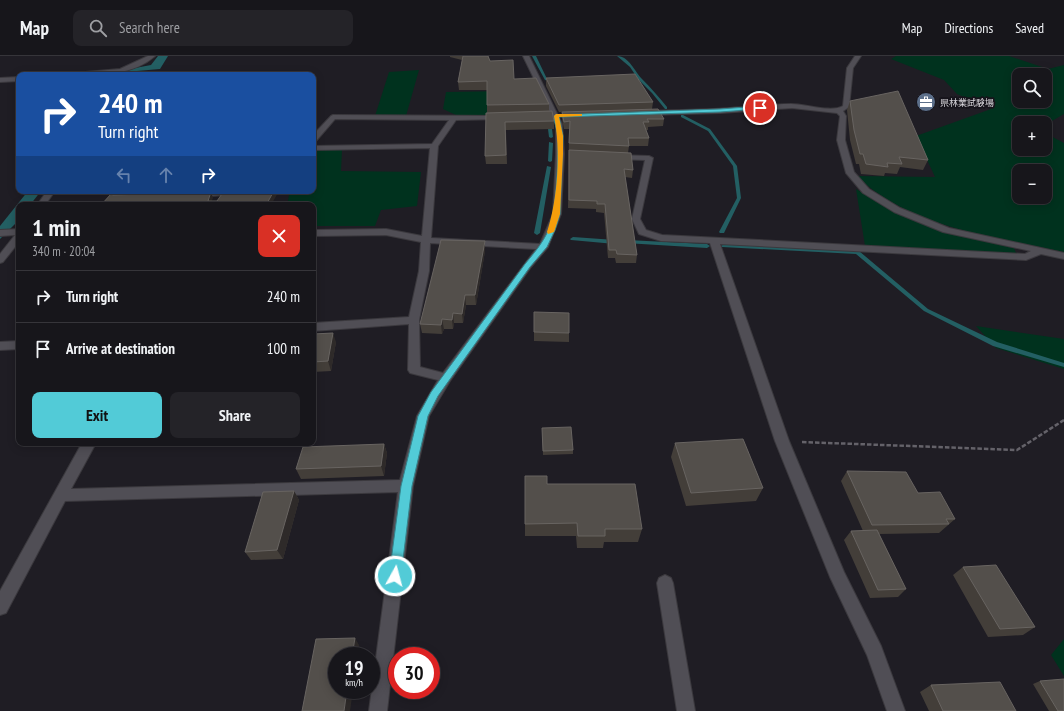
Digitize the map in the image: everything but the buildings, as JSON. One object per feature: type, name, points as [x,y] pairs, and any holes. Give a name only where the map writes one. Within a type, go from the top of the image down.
[{"type":"street","points":[[102,72],[130,68],[152,56]]},
{"type":"street","points":[[378,711],[406,486],[423,416],[434,394],[528,265],[543,247],[552,230],[557,214],[564,154],[561,136],[556,116],[526,56]]},
{"type":"street","points":[[634,114],[720,111],[786,106],[804,106],[839,111],[846,107],[850,68],[858,56]]},
{"type":"street","points":[[121,70],[127,72]]},
{"type":"street","points":[[0,80],[16,79]]},
{"type":"street","points":[[839,111],[843,116],[841,140],[850,173],[866,191],[897,210],[946,230],[1064,256]]},
{"type":"street","points":[[316,135],[332,117],[509,117]]},
{"type":"street","points":[[446,378],[414,370],[414,320],[424,271],[434,146],[454,118]]},
{"type":"street","points":[[316,148],[434,146]]},
{"type":"street","points":[[604,156],[649,158],[636,218],[642,232],[661,238],[1026,257],[1040,251]]},
{"type":"street","points":[[184,194],[223,195]]},
{"type":"street","points":[[0,233],[16,232]]},
{"type":"street","points":[[316,233],[386,232],[426,240],[543,247]]},
{"type":"street","points":[[0,260],[16,240]]},
{"type":"street","points":[[714,241],[782,441],[838,576],[876,652],[896,711]]},
{"type":"street","points":[[316,326],[414,320]]},
{"type":"street","points":[[0,346],[16,345]]},
{"type":"street","points":[[0,607],[87,446]]},
{"type":"street","points":[[60,495],[406,486]]},
{"type":"street","points":[[665,583],[686,711]]},
{"type":"path","points":[[782,441],[1016,450],[1064,420]]},
{"type":"green space","points":[[896,56],[1009,56],[1045,68],[1012,68],[1012,108],[1052,108],[1052,68],[1064,65],[1064,114],[1052,121],[1052,116],[1012,116],[1012,156],[1052,156],[1052,137],[1064,143],[1064,252],[981,235],[928,219],[903,208],[879,194],[856,176],[935,177],[916,136],[991,109],[957,94],[944,80],[891,59]]},
{"type":"green space","points":[[419,70],[406,116],[375,116],[389,72]]},
{"type":"green space","points":[[506,91],[510,115],[458,116],[443,109],[446,92]]},
{"type":"green space","points":[[316,150],[342,150],[341,171],[421,172],[417,206],[381,210],[375,226],[316,226],[316,202],[288,202],[289,194],[316,194]]},
{"type":"green space","points":[[856,189],[894,211],[944,232],[1014,248],[1016,253],[865,246]]},
{"type":"green space","points":[[976,326],[1064,339],[1064,369],[996,348]]},
{"type":"green space","points":[[1064,639],[1064,676],[1051,655]]},
{"type":"water","points":[[158,56],[168,56],[160,69],[125,72],[135,68],[151,65]]},
{"type":"water","points":[[26,194],[39,194],[32,202],[19,202]]},
{"type":"water","points":[[16,206],[16,223],[0,239],[0,226]]},
{"type":"waterway","points":[[534,56],[547,80]]},
{"type":"waterway","points":[[619,56],[631,66],[639,78],[666,108]]},
{"type":"waterway","points":[[682,116],[709,130],[735,166],[739,198],[722,232]]},
{"type":"waterway","points":[[549,121],[551,137]]},
{"type":"waterway","points":[[550,161],[551,143]]},
{"type":"waterway","points":[[537,233],[549,167]]},
{"type":"waterway","points":[[573,239],[615,242]]},
{"type":"waterway","points":[[627,242],[707,246]]},
{"type":"waterway","points":[[724,246],[857,252],[926,310],[995,344],[1064,365]]},
{"type":"slow traffic","points":[[550,232],[557,214],[556,198],[561,136],[556,116],[580,115]]},
{"type":"place","name":"県林業試験場","points":[[926,102]]},
{"type":"route","points":[[395,576],[406,486],[423,416],[434,394],[528,265],[543,247],[552,230],[557,214],[556,198],[561,136],[556,116],[720,111],[760,108]]}]
